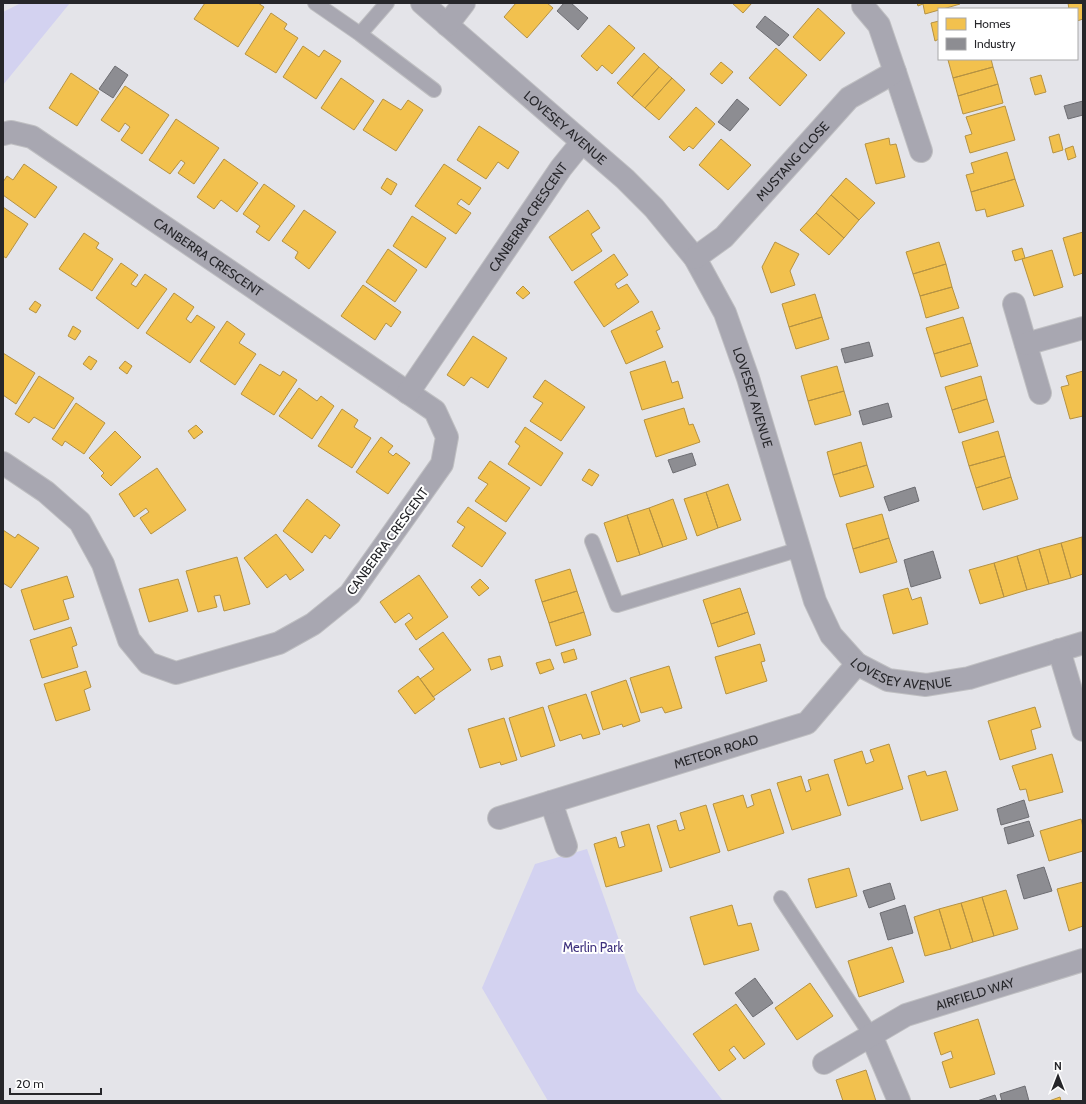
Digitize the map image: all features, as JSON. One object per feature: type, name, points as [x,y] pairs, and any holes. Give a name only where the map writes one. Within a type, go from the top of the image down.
[{"type":"street","name":"LOVESEY AVENUE","points":[[422,3],[625,179],[654,208],[695,258],[725,313],[748,378],[815,601],[832,635],[857,664],[888,680],[926,686],[969,678],[1083,643]]},
{"type":"street","points":[[446,24],[464,3]]},
{"type":"street","points":[[861,4],[880,25],[922,151]]},
{"type":"street","name":"MUSTANG CLOSE","points":[[695,258],[724,237],[849,98],[895,72]]},
{"type":"street","name":"CANBERRA CRESCENT","points":[[3,134],[11,132],[32,138],[435,411],[447,437],[442,464],[350,594],[313,624],[279,643],[176,673],[148,663],[129,640],[103,564],[80,522],[46,492],[5,467]]},
{"type":"street","name":"CANBERRA CRESCENT","points":[[408,393],[561,168],[582,142]]},
{"type":"street","points":[[1014,304],[1040,393]]},
{"type":"street","points":[[1026,344],[1083,328]]},
{"type":"street","points":[[1059,650],[1083,730]]},
{"type":"street","name":"METEOR ROAD","points":[[499,818],[807,723],[857,664]]},
{"type":"street","points":[[551,802],[566,846]]},
{"type":"street","name":"AIRFIELD WAY","points":[[824,1063],[906,1015],[1083,960]]},
{"type":"street","points":[[871,1035],[899,1101]]},
{"type":"lane","points":[[315,3],[360,34],[434,90]]},
{"type":"lane","points":[[360,34],[387,3]]},
{"type":"lane","points":[[592,541],[617,605],[800,549]]},
{"type":"lane","points":[[781,898],[871,1035]]},
{"type":"green space","points":[[21,3],[70,3],[3,85],[3,12]]},
{"type":"green space","name":"Merlin Park","points":[[587,849],[637,991],[723,1101],[548,1101],[482,988],[535,864]]},
{"type":"building: Homes","points":[[205,3],[258,3],[264,7],[238,47],[194,19]]},
{"type":"building: Homes","points":[[516,3],[547,3],[553,8],[527,38],[504,17]]},
{"type":"building: Homes","points":[[732,3],[752,3],[743,13]]},
{"type":"building: Homes","points":[[917,3],[960,3],[946,8],[938,8],[938,10],[925,14],[923,4],[918,6]]},
{"type":"building: Homes","points":[[1068,3],[1083,3],[1083,19],[1078,21],[1078,8],[1069,8]]},
{"type":"building: Homes","points":[[818,8],[845,33],[820,61],[793,37]]},
{"type":"building: Homes","points":[[271,13],[287,24],[284,29],[298,38],[276,73],[245,54]]},
{"type":"building: Homes","points":[[938,21],[938,40],[935,41],[931,23]]},
{"type":"building: Homes","points":[[609,25],[635,48],[612,74],[602,65],[597,71],[581,56]]},
{"type":"building: Homes","points":[[303,46],[319,57],[324,50],[341,61],[316,99],[283,77]]},
{"type":"building: Homes","points":[[776,48],[807,75],[780,106],[749,78]]},
{"type":"building: Homes","points":[[644,53],[659,67],[632,97],[617,83]]},
{"type":"building: Homes","points":[[948,60],[991,60],[993,67],[953,78]]},
{"type":"building: Homes","points":[[721,62],[733,72],[722,84],[710,74]]},
{"type":"building: Homes","points":[[659,67],[672,78],[645,108],[632,97]]},
{"type":"building: Homes","points":[[993,67],[998,84],[958,96],[953,78]]},
{"type":"building: Homes","points":[[71,73],[99,92],[77,126],[49,108]]},
{"type":"building: Homes","points":[[1041,75],[1046,92],[1035,95],[1030,78]]},
{"type":"building: Homes","points":[[341,78],[374,101],[354,130],[321,108]]},
{"type":"building: Homes","points":[[672,78],[685,90],[659,120],[645,108]]},
{"type":"building: Homes","points":[[998,84],[1003,103],[963,114],[958,96]]},
{"type":"building: Homes","points":[[125,86],[169,115],[142,154],[121,140],[130,127],[125,123],[119,132],[101,120]]},
{"type":"building: Homes","points":[[383,99],[401,110],[408,100],[423,110],[396,151],[363,130]]},
{"type":"building: Homes","points":[[1005,106],[1015,140],[970,153],[965,136],[972,134],[966,117]]},
{"type":"building: Homes","points":[[696,107],[715,124],[693,149],[689,146],[684,151],[669,137]]},
{"type":"building: Homes","points":[[176,119],[219,148],[194,184],[178,173],[185,163],[181,160],[170,174],[149,160]]},
{"type":"building: Homes","points":[[479,126],[519,152],[508,169],[498,162],[486,179],[457,160]]},
{"type":"building: Homes","points":[[1059,134],[1063,150],[1053,153],[1049,137]]},
{"type":"building: Homes","points":[[889,138],[890,145],[896,144],[905,177],[876,184],[865,144]]},
{"type":"building: Homes","points":[[721,139],[751,165],[728,190],[699,165]]},
{"type":"building: Homes","points":[[1073,146],[1076,157],[1068,160],[1065,149]]},
{"type":"building: Homes","points":[[1007,152],[1015,179],[971,192],[966,175],[974,173],[971,163]]},
{"type":"building: Homes","points":[[224,159],[258,183],[237,212],[221,200],[214,209],[197,197]]},
{"type":"building: Homes","points":[[24,164],[57,187],[35,218],[3,195],[3,182],[7,176],[13,180]]},
{"type":"building: Homes","points":[[444,164],[481,188],[469,205],[461,199],[457,204],[471,213],[456,234],[415,206]]},
{"type":"building: Homes","points":[[387,178],[397,184],[391,195],[381,188]]},
{"type":"building: Homes","points":[[846,178],[875,203],[859,220],[831,195]]},
{"type":"building: Homes","points":[[1015,179],[1024,206],[987,217],[985,209],[976,211],[971,192]]},
{"type":"building: Homes","points":[[264,184],[295,206],[269,241],[256,232],[260,226],[243,214]]},
{"type":"building: Homes","points":[[831,195],[859,220],[844,238],[816,213]]},
{"type":"building: Homes","points":[[3,207],[28,224],[6,258],[3,256]]},
{"type":"building: Homes","points":[[304,210],[336,232],[309,269],[295,258],[298,252],[282,241]]},
{"type":"building: Homes","points":[[588,210],[600,228],[591,234],[602,251],[572,271],[549,237]]},
{"type":"building: Homes","points":[[816,213],[844,238],[829,255],[800,230]]},
{"type":"building: Homes","points":[[412,216],[446,238],[426,268],[393,246]]},
{"type":"building: Homes","points":[[1083,232],[1083,273],[1074,276],[1063,238]]},
{"type":"building: Homes","points":[[84,233],[99,243],[96,248],[113,259],[92,291],[59,269]]},
{"type":"building: Homes","points":[[775,242],[799,254],[790,271],[795,285],[771,293],[762,267]]},
{"type":"building: Homes","points":[[939,242],[946,264],[913,274],[906,252]]},
{"type":"building: Homes","points":[[1022,248],[1025,258],[1015,261],[1012,251]]},
{"type":"building: Homes","points":[[388,249],[417,270],[395,302],[366,282]]},
{"type":"building: Homes","points":[[1052,250],[1063,287],[1034,296],[1022,259]]},
{"type":"building: Homes","points":[[614,254],[628,275],[615,284],[618,289],[627,284],[639,302],[604,327],[574,282]]},
{"type":"building: Homes","points":[[121,263],[138,275],[131,284],[136,287],[145,274],[167,289],[138,329],[96,298]]},
{"type":"building: Homes","points":[[946,264],[952,287],[920,296],[913,274]]},
{"type":"building: Homes","points":[[363,285],[401,312],[391,327],[386,323],[375,340],[341,316]]},
{"type":"building: Homes","points":[[523,286],[530,293],[523,299],[516,293]]},
{"type":"building: Homes","points":[[952,287],[959,308],[926,318],[920,296]]},
{"type":"building: Homes","points":[[174,293],[194,307],[186,319],[191,323],[197,315],[215,327],[190,363],[146,333]]},
{"type":"building: Homes","points":[[815,294],[822,317],[789,327],[782,304]]},
{"type":"building: Homes","points":[[35,301],[41,305],[36,313],[29,309]]},
{"type":"building: Homes","points":[[652,311],[660,329],[656,331],[663,347],[626,364],[611,331]]},
{"type":"building: Homes","points":[[822,317],[829,339],[796,349],[789,327]]},
{"type":"building: Homes","points":[[963,317],[971,343],[934,354],[926,328]]},
{"type":"building: Homes","points":[[227,321],[245,334],[239,343],[256,354],[235,385],[200,361]]},
{"type":"building: Homes","points":[[73,326],[81,331],[75,340],[68,336]]},
{"type":"building: Homes","points":[[473,336],[507,358],[488,388],[471,377],[464,386],[447,375]]},
{"type":"building: Homes","points":[[971,343],[978,366],[941,377],[934,354]]},
{"type":"building: Homes","points":[[3,353],[35,373],[16,404],[3,395]]},
{"type":"building: Homes","points":[[89,356],[97,361],[91,370],[83,364]]},
{"type":"building: Homes","points":[[125,361],[132,366],[127,374],[119,368]]},
{"type":"building: Homes","points":[[665,361],[672,383],[678,381],[683,398],[642,410],[630,372]]},
{"type":"building: Homes","points":[[260,364],[280,376],[283,371],[297,380],[274,415],[241,394]]},
{"type":"building: Homes","points":[[837,366],[844,391],[808,401],[801,376]]},
{"type":"building: Homes","points":[[1083,371],[1083,416],[1070,419],[1061,387],[1069,385],[1066,376]]},
{"type":"building: Homes","points":[[39,376],[74,398],[54,429],[34,417],[29,423],[15,414]]},
{"type":"building: Homes","points":[[981,376],[987,399],[952,410],[945,387]]},
{"type":"building: Homes","points":[[545,380],[585,407],[561,441],[530,421],[543,403],[533,397]]},
{"type":"building: Homes","points":[[299,388],[317,401],[321,396],[334,406],[312,439],[279,416]]},
{"type":"building: Homes","points":[[844,391],[851,415],[815,425],[808,401]]},
{"type":"building: Homes","points":[[987,399],[994,422],[959,433],[952,410]]},
{"type":"building: Homes","points":[[76,403],[105,423],[84,454],[65,441],[62,446],[52,439]]},
{"type":"building: Homes","points":[[684,408],[689,425],[693,424],[700,442],[656,457],[644,420]]},
{"type":"building: Homes","points":[[342,409],[358,420],[354,427],[371,438],[352,468],[318,446]]},
{"type":"building: Homes","points":[[196,425],[203,432],[194,439],[188,431]]},
{"type":"building: Homes","points":[[525,427],[563,453],[541,486],[508,464],[520,446],[515,442]]},
{"type":"building: Homes","points":[[115,431],[141,457],[111,486],[101,476],[104,473],[89,458]]},
{"type":"building: Homes","points":[[998,431],[1005,456],[969,466],[962,442]]},
{"type":"building: Homes","points":[[381,437],[393,446],[388,452],[393,456],[396,453],[410,463],[388,494],[356,472]]},
{"type":"building: Homes","points":[[861,442],[867,465],[833,475],[827,452]]},
{"type":"building: Homes","points":[[1005,456],[1011,477],[976,488],[969,466]]},
{"type":"building: Homes","points":[[490,461],[530,488],[506,522],[475,501],[488,484],[478,478]]},
{"type":"building: Homes","points":[[867,465],[874,487],[840,497],[833,475]]},
{"type":"building: Homes","points":[[157,468],[186,510],[151,534],[140,518],[149,512],[146,508],[134,517],[119,494]]},
{"type":"building: Homes","points":[[589,469],[599,475],[592,486],[582,480]]},
{"type":"building: Homes","points":[[1011,477],[1018,499],[983,510],[976,488]]},
{"type":"building: Homes","points":[[728,484],[741,520],[718,528],[706,492]]},
{"type":"building: Homes","points":[[706,492],[718,528],[697,536],[684,499]]},
{"type":"building: Homes","points":[[307,499],[340,525],[330,539],[325,535],[312,553],[283,531]]},
{"type":"building: Homes","points":[[673,499],[687,539],[663,547],[649,508]]},
{"type":"building: Homes","points":[[468,507],[506,533],[482,567],[452,546],[465,527],[457,522]]},
{"type":"building: Homes","points":[[649,508],[663,547],[640,555],[627,515]]},
{"type":"building: Homes","points":[[882,514],[889,538],[853,549],[846,524]]},
{"type":"building: Homes","points":[[627,515],[640,555],[617,562],[604,523]]},
{"type":"building: Homes","points":[[3,530],[15,538],[18,534],[39,548],[11,588],[3,583]]},
{"type":"building: Homes","points":[[276,534],[304,570],[290,580],[286,574],[267,588],[244,558]]},
{"type":"building: Homes","points":[[1082,537],[1083,574],[1071,578],[1061,543]]},
{"type":"building: Homes","points":[[889,538],[897,562],[860,573],[853,549]]},
{"type":"building: Homes","points":[[1061,543],[1071,578],[1049,584],[1039,549]]},
{"type":"building: Homes","points":[[1039,549],[1049,584],[1027,590],[1017,556]]},
{"type":"building: Homes","points":[[1017,556],[1027,590],[1004,597],[994,563]]},
{"type":"building: Homes","points":[[237,557],[250,604],[224,611],[220,595],[214,596],[217,607],[198,612],[186,571]]},
{"type":"building: Homes","points":[[994,563],[1004,597],[980,604],[969,570]]},
{"type":"building: Homes","points":[[570,569],[577,591],[542,602],[535,580]]},
{"type":"building: Homes","points":[[419,575],[448,617],[416,640],[405,624],[413,618],[409,613],[395,623],[380,602]]},
{"type":"building: Homes","points":[[67,576],[74,597],[63,600],[69,619],[34,630],[21,590]]},
{"type":"building: Homes","points":[[178,579],[188,611],[149,622],[139,589]]},
{"type":"building: Homes","points":[[480,579],[489,588],[479,596],[471,587]]},
{"type":"building: Homes","points":[[740,588],[748,612],[711,624],[703,600]]},
{"type":"building: Homes","points":[[908,588],[912,600],[921,597],[928,624],[893,634],[883,595]]},
{"type":"building: Homes","points":[[577,591],[584,612],[549,623],[542,602]]},
{"type":"building: Homes","points":[[584,612],[591,635],[556,646],[549,623]]},
{"type":"building: Homes","points":[[748,612],[755,634],[718,647],[711,624]]},
{"type":"building: Homes","points":[[71,627],[77,645],[72,647],[78,667],[42,678],[30,640]]},
{"type":"building: Homes","points":[[443,632],[471,670],[433,697],[420,679],[434,669],[419,649]]},
{"type":"building: Homes","points":[[760,644],[765,661],[761,662],[767,681],[726,694],[715,657]]},
{"type":"building: Homes","points":[[574,649],[577,659],[564,663],[561,653]]},
{"type":"building: Homes","points":[[500,656],[503,666],[491,670],[488,659]]},
{"type":"building: Homes","points":[[550,659],[554,669],[540,674],[536,663]]},
{"type":"building: Homes","points":[[669,666],[682,708],[665,713],[662,707],[641,713],[630,678]]},
{"type":"building: Homes","points":[[86,671],[91,687],[84,690],[90,710],[56,721],[44,684]]},
{"type":"building: Homes","points":[[418,676],[435,699],[415,714],[398,691]]},
{"type":"building: Homes","points":[[626,680],[640,721],[623,727],[622,724],[603,730],[591,692]]},
{"type":"building: Homes","points":[[586,694],[600,734],[583,739],[581,734],[560,741],[548,706]]},
{"type":"building: Homes","points":[[543,707],[555,746],[521,757],[509,718]]},
{"type":"building: Homes","points":[[1035,707],[1041,727],[1031,730],[1036,749],[1000,760],[988,721]]},
{"type":"building: Homes","points":[[504,718],[517,760],[501,765],[500,762],[480,768],[468,729]]},
{"type":"building: Homes","points":[[889,744],[903,789],[848,806],[834,760],[862,751],[866,764],[874,761],[870,750]]},
{"type":"building: Homes","points":[[1052,754],[1063,792],[1029,801],[1026,789],[1020,790],[1012,766]]},
{"type":"building: Homes","points":[[925,771],[927,776],[946,771],[958,810],[921,821],[908,776]]},
{"type":"building: Homes","points":[[828,774],[841,815],[792,830],[777,783],[801,776],[806,792],[811,790],[808,780]]},
{"type":"building: Homes","points":[[770,789],[784,833],[728,851],[713,804],[743,795],[747,808],[754,805],[751,795]]},
{"type":"building: Homes","points":[[706,805],[720,852],[670,868],[657,826],[676,820],[679,831],[685,829],[680,813]]},
{"type":"building: Homes","points":[[1081,819],[1083,827],[1083,851],[1049,861],[1040,831]]},
{"type":"building: Homes","points":[[649,824],[662,871],[606,887],[594,844],[616,837],[619,848],[625,846],[621,832]]},
{"type":"building: Homes","points":[[849,868],[857,896],[816,908],[808,879]]},
{"type":"building: Homes","points":[[1083,882],[1083,926],[1069,931],[1057,889]]},
{"type":"building: Homes","points":[[1006,890],[1018,929],[994,936],[982,897]]},
{"type":"building: Homes","points":[[982,897],[994,936],[973,942],[961,903]]},
{"type":"building: Homes","points":[[961,903],[973,942],[951,949],[939,909]]},
{"type":"building: Homes","points":[[732,905],[738,926],[751,923],[759,950],[704,965],[690,917]]},
{"type":"building: Homes","points":[[939,909],[951,949],[925,956],[914,917]]},
{"type":"building: Homes","points":[[892,947],[904,982],[859,997],[848,961]]},
{"type":"building: Homes","points":[[810,983],[833,1016],[797,1040],[775,1008]]},
{"type":"building: Homes","points":[[736,1004],[765,1044],[744,1059],[734,1046],[729,1050],[736,1059],[719,1071],[693,1034]]},
{"type":"building: Homes","points":[[978,1019],[995,1074],[950,1088],[942,1062],[953,1058],[951,1051],[941,1055],[934,1033]]},
{"type":"building: Homes","points":[[866,1070],[876,1101],[843,1101],[836,1080]]},
{"type":"building: Homes","points":[[1060,1097],[1061,1101],[1049,1101]]},
{"type":"building: Industry","points":[[564,3],[571,3],[588,18],[578,30],[557,11]]},
{"type":"building: Industry","points":[[765,16],[789,35],[779,46],[756,27]]},
{"type":"building: Industry","points":[[115,66],[128,75],[113,98],[99,89]]},
{"type":"building: Industry","points":[[737,99],[749,109],[730,131],[718,122]]},
{"type":"building: Industry","points":[[1083,101],[1083,115],[1068,119],[1064,106]]},
{"type":"building: Industry","points":[[869,342],[873,356],[845,363],[841,349]]},
{"type":"building: Industry","points":[[888,403],[892,417],[863,425],[859,411]]},
{"type":"building: Industry","points":[[692,453],[696,465],[673,473],[668,460]]},
{"type":"building: Industry","points":[[915,487],[919,501],[889,511],[884,497]]},
{"type":"building: Industry","points":[[933,551],[941,578],[911,587],[904,560]]},
{"type":"building: Industry","points":[[1024,800],[1029,817],[1001,825],[997,809]]},
{"type":"building: Industry","points":[[1029,821],[1034,836],[1008,844],[1004,828]]},
{"type":"building: Industry","points":[[1044,867],[1052,891],[1024,899],[1017,875]]},
{"type":"building: Industry","points":[[890,883],[895,899],[869,908],[863,891]]},
{"type":"building: Industry","points":[[905,905],[913,933],[888,940],[880,913]]},
{"type":"building: Industry","points":[[755,978],[773,1003],[753,1017],[735,993]]},
{"type":"building: Industry","points":[[1025,1086],[1029,1101],[1002,1101],[1000,1094]]},
{"type":"building: Industry","points":[[995,1095],[997,1101],[977,1101]]}]
